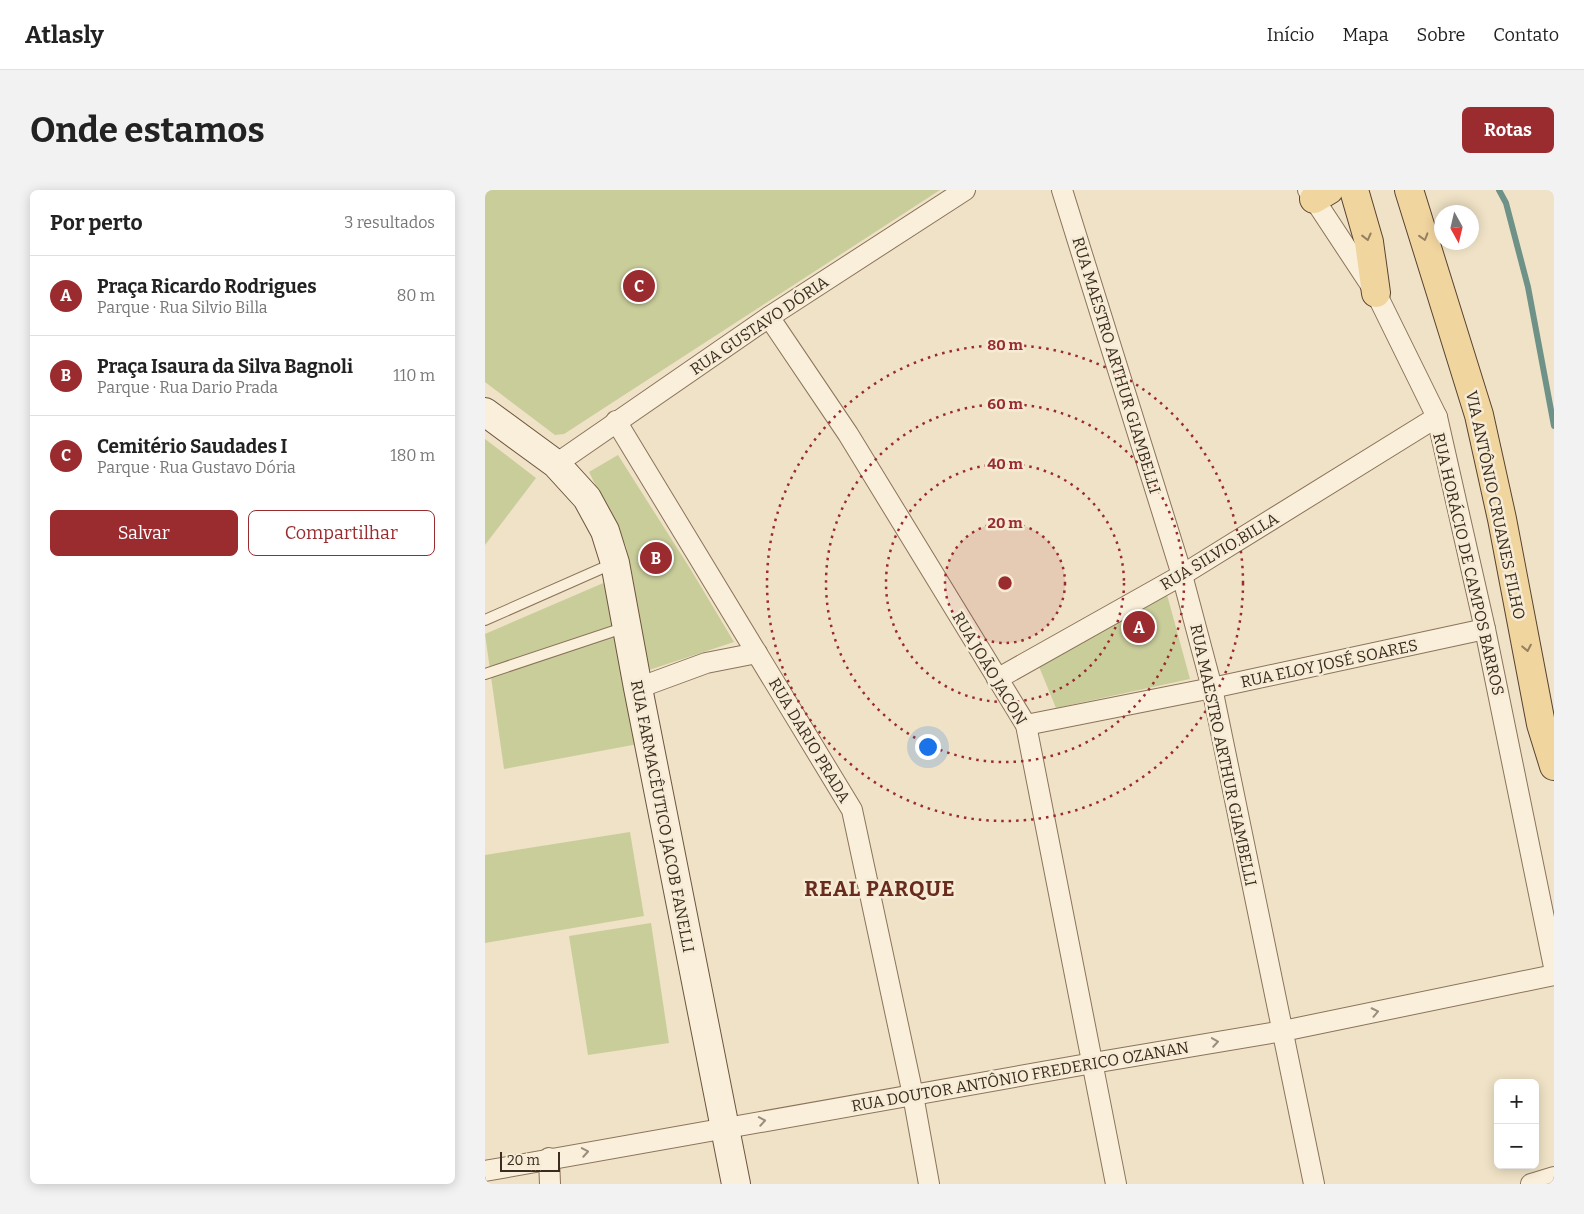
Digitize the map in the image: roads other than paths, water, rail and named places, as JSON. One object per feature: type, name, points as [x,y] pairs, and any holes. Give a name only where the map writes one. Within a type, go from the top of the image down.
[{"type":"main road","points":[[1354,190],[1369,242],[1376,293]]},
{"type":"main road","name":"VIA ANTÔNIO CRUANES FILHO","points":[[1409,190],[1479,415],[1502,519],[1541,724],[1554,766]]},
{"type":"main road","name":"RUA FARMACÊUTICO JACOB FANELLI","points":[[485,412],[556,464],[587,498],[605,532],[615,563],[736,1184]]},
{"type":"street","name":"RUA GUSTAVO DÓRIA","points":[[556,464],[769,317],[965,190]]},
{"type":"street","name":"RUA MAESTRO ARTHUR GIAMBELLI","points":[[1062,190],[1182,575],[1212,688],[1314,1184]]},
{"type":"street","name":"RUA HORÁCIO DE CAMPOS BARROS","points":[[1317,193],[1376,293],[1437,417],[1485,629],[1554,967]]},
{"type":"street","name":"RUA JOÃO JACON","points":[[769,317],[849,434],[1026,724],[1116,1184]]},
{"type":"street","name":"RUA SILVIO BILLA","points":[[997,679],[1182,575],[1437,417]]},
{"type":"street","name":"RUA DARIO PRADA","points":[[616,421],[852,810],[913,1095],[929,1184]]},
{"type":"street","name":"RUA ELOY JOSÉ SOARES","points":[[1026,724],[1212,688],[1485,629]]},
{"type":"street","points":[[638,688],[707,663],[757,653]]},
{"type":"street","name":"RUA DOUTOR ANTÔNIO FREDERICO OZANAN","points":[[485,1171],[549,1158],[1283,1031],[1554,975]]},
{"type":"street","points":[[549,1158],[550,1184]]},
{"type":"street","points":[[1531,1184],[1554,1177]]},
{"type":"lane","points":[[485,620],[615,563]]},
{"type":"lane","points":[[485,674],[627,626]]},
{"type":"waterway","points":[[1499,190],[1506,203],[1528,287],[1554,426]]},
{"type":"place","name":"Cemitério Saudades I","points":[[639,286]]},
{"type":"place","name":"Praça Isaura da Silva Bagnoli","points":[[656,558]]},
{"type":"place","name":"Praça Ricardo Rodrigues","points":[[1139,627]]},
{"type":"district","name":"REAL PARQUE","points":[[880,889]]}]
